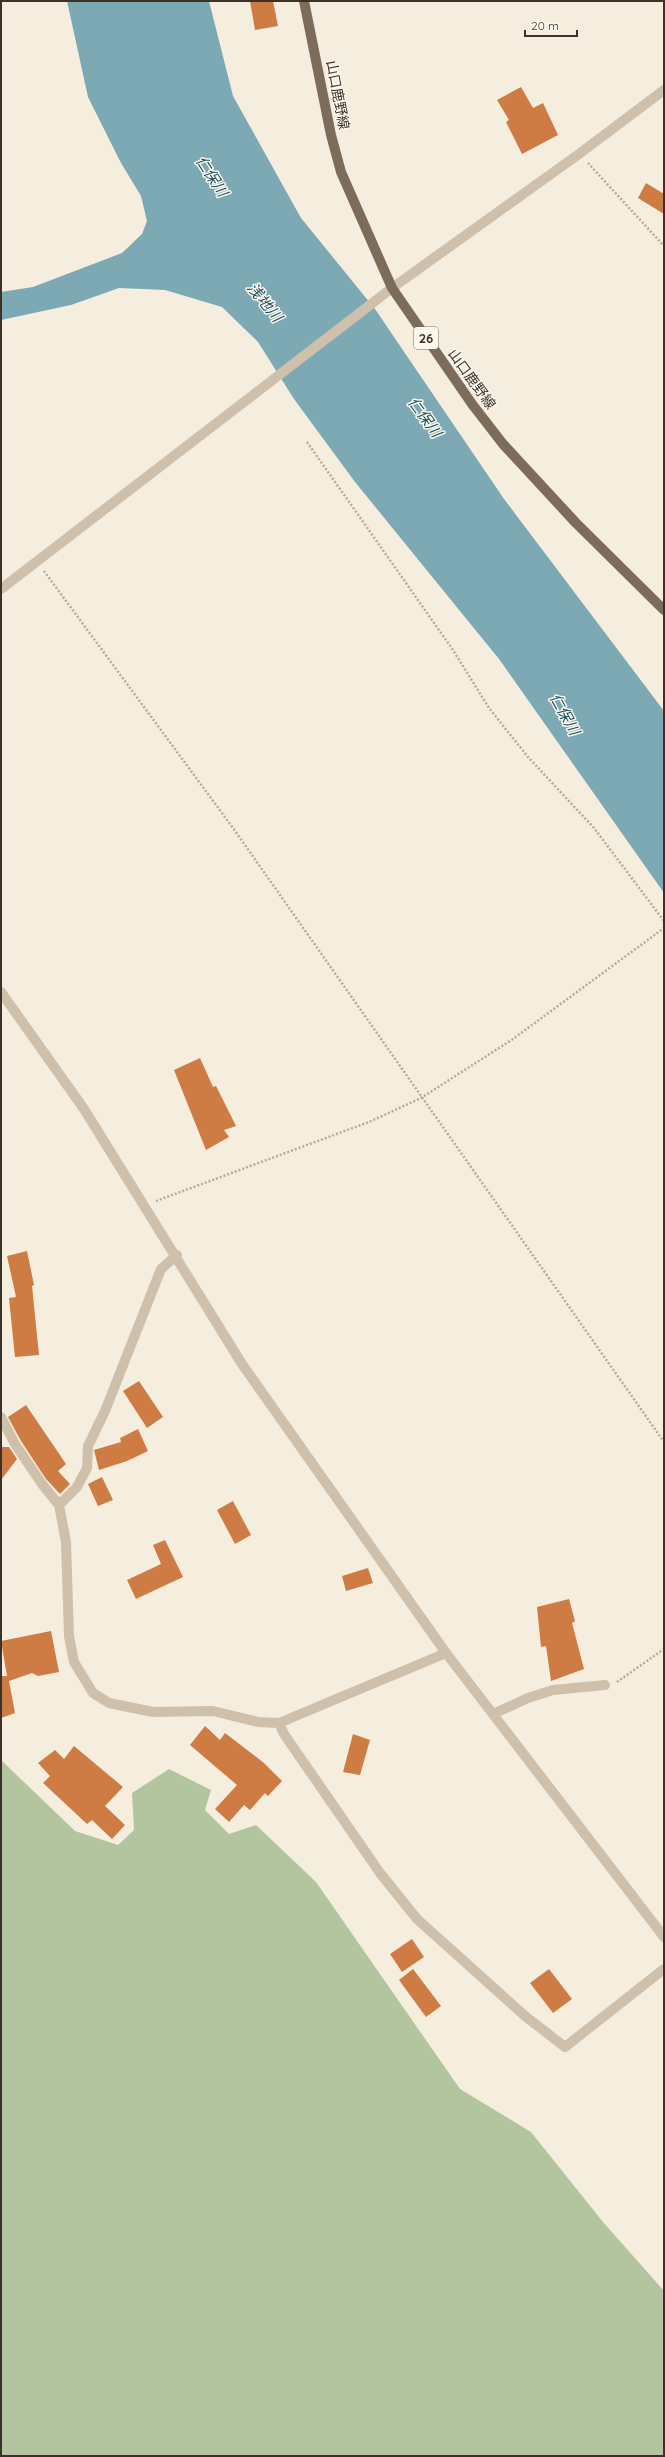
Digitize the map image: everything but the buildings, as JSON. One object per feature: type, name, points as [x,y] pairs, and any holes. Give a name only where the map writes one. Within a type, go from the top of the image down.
[{"type":"main road","name":"山口鹿野線","points":[[304,1],[331,135],[342,172],[392,288],[472,404],[503,444],[576,523],[664,610]]},
{"type":"street","points":[[1,589],[36,560],[392,288],[579,154],[664,90]]},
{"type":"street","points":[[1,992],[84,1109],[176,1255],[242,1364],[446,1653],[664,1937]]},
{"type":"street","points":[[59,1505],[77,1487],[88,1468],[88,1446],[105,1411],[162,1269],[176,1255]]},
{"type":"street","points":[[1,1416],[15,1444],[59,1505],[66,1542],[69,1636],[74,1662],[93,1693],[109,1702],[153,1712],[212,1711],[258,1722],[279,1723],[446,1653]]},
{"type":"street","points":[[493,1714],[528,1698],[553,1690],[605,1685]]},
{"type":"street","points":[[279,1723],[284,1734],[380,1873],[417,1919],[519,2010],[565,2047],[664,1969]]},
{"type":"path","points":[[579,154],[664,246]]},
{"type":"path","points":[[307,442],[453,650],[489,708],[528,757],[594,828],[664,921]]},
{"type":"path","points":[[36,560],[233,828],[421,1098],[664,1442]]},
{"type":"path","points":[[145,1205],[369,1122],[421,1098],[513,1039],[664,928]]},
{"type":"path","points":[[605,1685],[620,1681],[664,1649]]},
{"type":"green space","points":[[1,1760],[75,1831],[118,1845],[134,1830],[132,1793],[169,1769],[211,1790],[205,1810],[229,1834],[256,1825],[316,1882],[460,2089],[531,2132],[603,2222],[664,2291],[664,2456],[1,2456]]},
{"type":"water","points":[[67,1],[209,1],[233,96],[301,218],[375,309],[504,499],[664,711],[664,893],[499,659],[355,482],[294,399],[258,342],[222,307],[165,290],[119,288],[71,305],[1,320],[1,292],[33,287],[122,253],[142,234],[147,221],[141,196],[121,163],[88,97]]},
{"type":"water label","name":"仁保川","points":[[212,176]]},
{"type":"water label","name":"浅地川","points":[[265,302]]},
{"type":"water label","name":"仁保川","points":[[425,417]]},
{"type":"water label","name":"仁保川","points":[[565,714]]}]
